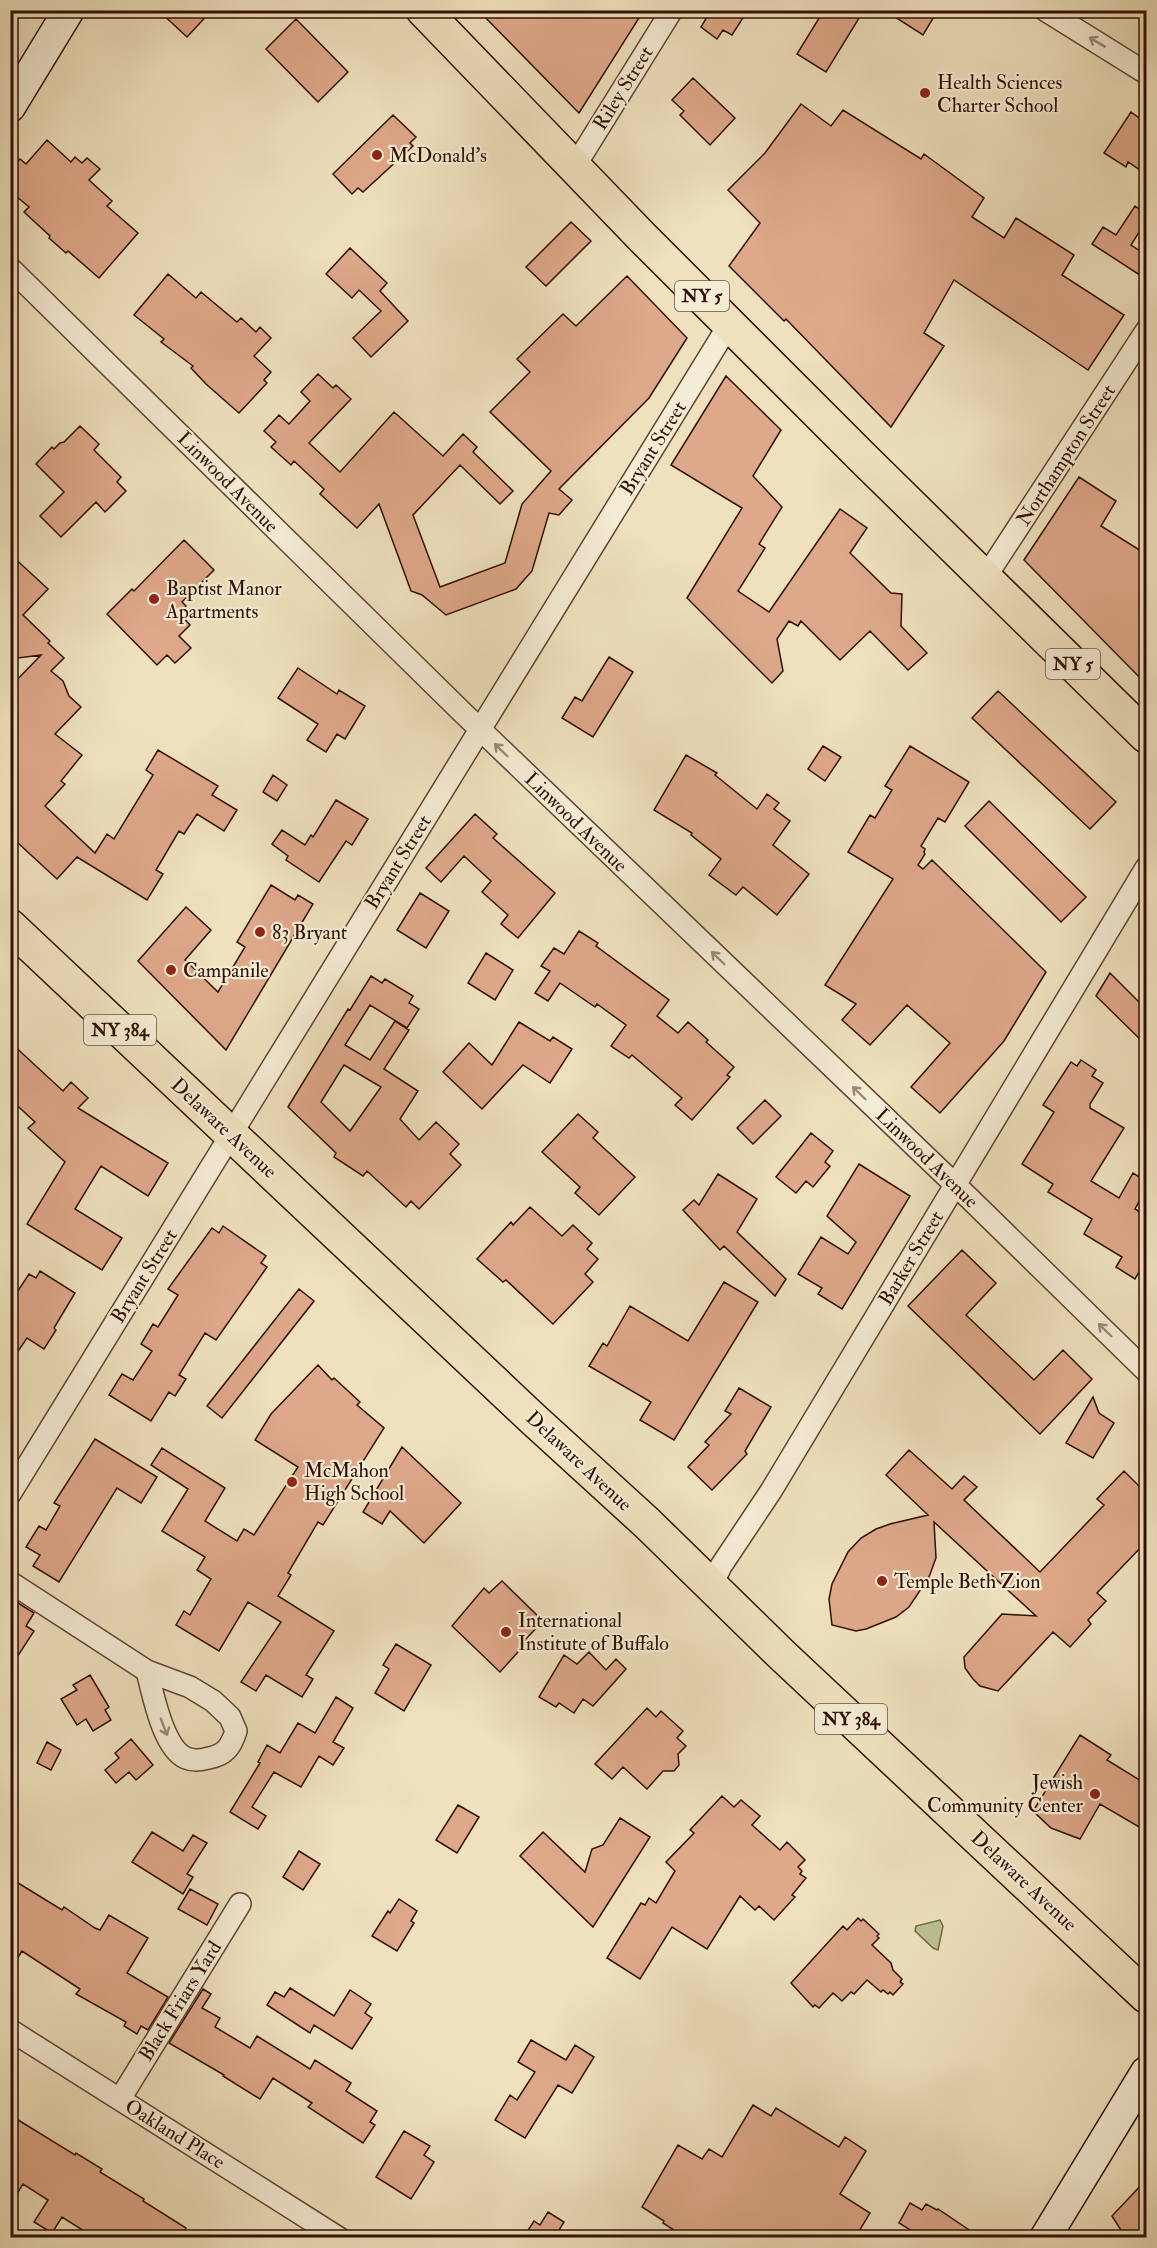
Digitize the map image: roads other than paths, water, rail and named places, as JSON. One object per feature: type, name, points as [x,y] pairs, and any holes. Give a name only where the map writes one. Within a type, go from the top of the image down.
[{"type":"main road","name":"NY 5","points":[[423,10],[642,237],[1146,736]]},
{"type":"main road","name":"Delaware Avenue","points":[[12,930],[712,1585],[788,1661],[1146,1996]]},
{"type":"street","points":[[10,107],[69,10]]},
{"type":"street","name":"Riley Street","points":[[575,166],[672,10]]},
{"type":"street","points":[[1045,10],[1146,73]]},
{"type":"street","name":"Linwood Avenue","points":[[10,268],[480,729],[1146,1371]]},
{"type":"street","name":"Bryant Street","points":[[10,1494],[730,323]]},
{"type":"street","name":"Northampton Street","points":[[986,578],[1146,332]]},
{"type":"street","name":"Barker Street","points":[[712,1585],[721,1566],[771,1491],[1146,868]]},
{"type":"street","points":[[10,1582],[147,1671],[190,1687],[213,1701],[230,1717],[236,1731],[231,1746],[220,1756],[200,1760],[186,1758],[172,1747],[147,1671]]},
{"type":"street","name":"Black Friars Yard","points":[[120,2099],[240,1904]]},
{"type":"street","name":"Oakland Place","points":[[10,2030],[339,2238]]},
{"type":"street","points":[[1045,2238],[1146,2072]]},
{"type":"place","name":"Health Sciences Charter School","points":[[925,93]]},
{"type":"place","name":"McDonald's","points":[[377,155]]},
{"type":"place","name":"Baptist Manor Apartments","points":[[154,599]]},
{"type":"place","name":"83 Bryant","points":[[260,932]]},
{"type":"place","name":"Campanile","points":[[171,970]]},
{"type":"place","name":"McMahon High School","points":[[292,1482]]},
{"type":"place","name":"Temple Beth Zion","points":[[882,1581]]},
{"type":"place","name":"International Institute of Buffalo","points":[[506,1632]]},
{"type":"place","name":"Jewish Community Center","points":[[1095,1794]]}]
